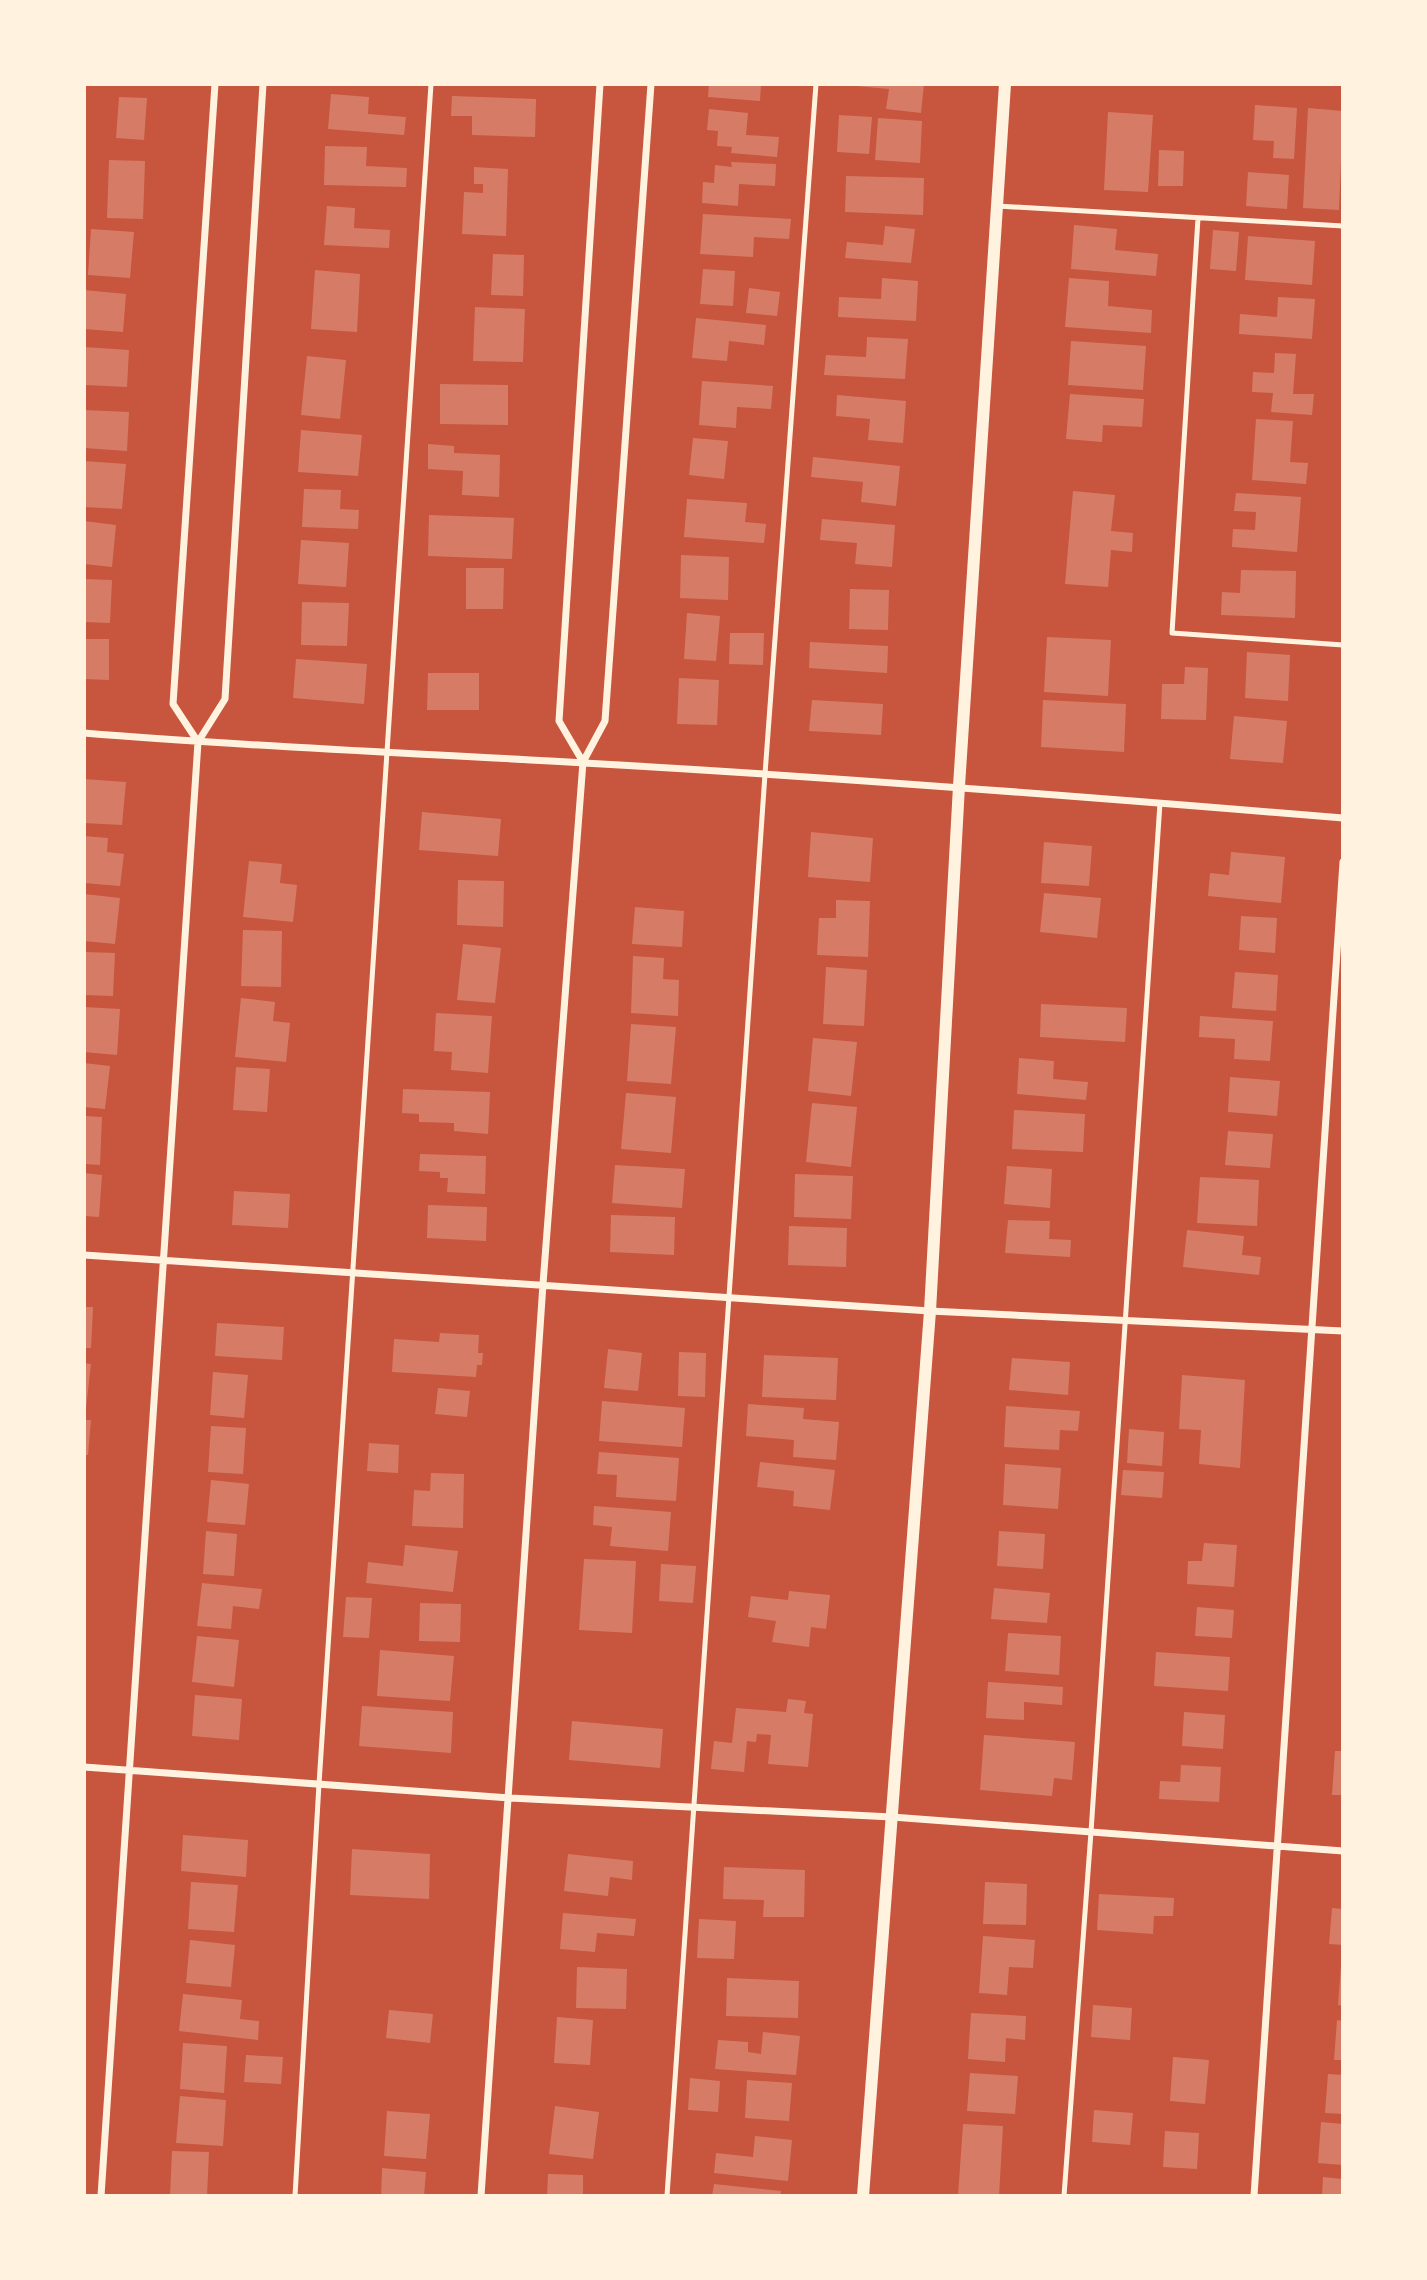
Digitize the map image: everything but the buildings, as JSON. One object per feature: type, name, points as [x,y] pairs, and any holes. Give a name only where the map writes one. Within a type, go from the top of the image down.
[{"type":"street","points":[[198,742],[173,704],[215,84]]},
{"type":"street","points":[[102,2196],[198,742],[225,699],[263,84]]},
{"type":"street","points":[[583,762],[559,721],[600,84]]},
{"type":"street","points":[[481,2196],[543,1284],[583,762],[605,720],[651,84]]},
{"type":"street","points":[[863,2196],[930,1311],[959,786],[1005,84]]},
{"type":"street","points":[[84,733],[959,786],[1343,818]]},
{"type":"street","points":[[1254,2196],[1343,862]]},
{"type":"street","points":[[84,1255],[163,1258],[930,1311],[1343,1331]]},
{"type":"street","points":[[84,1768],[510,1798],[892,1817],[1343,1851]]},
{"type":"lane","points":[[295,2196],[319,1784],[431,84]]},
{"type":"lane","points":[[667,2196],[692,1807],[816,84]]},
{"type":"lane","points":[[997,206],[1343,226]]},
{"type":"lane","points":[[1198,218],[1172,633],[1343,645]]},
{"type":"lane","points":[[1064,2196],[1160,803]]}]
